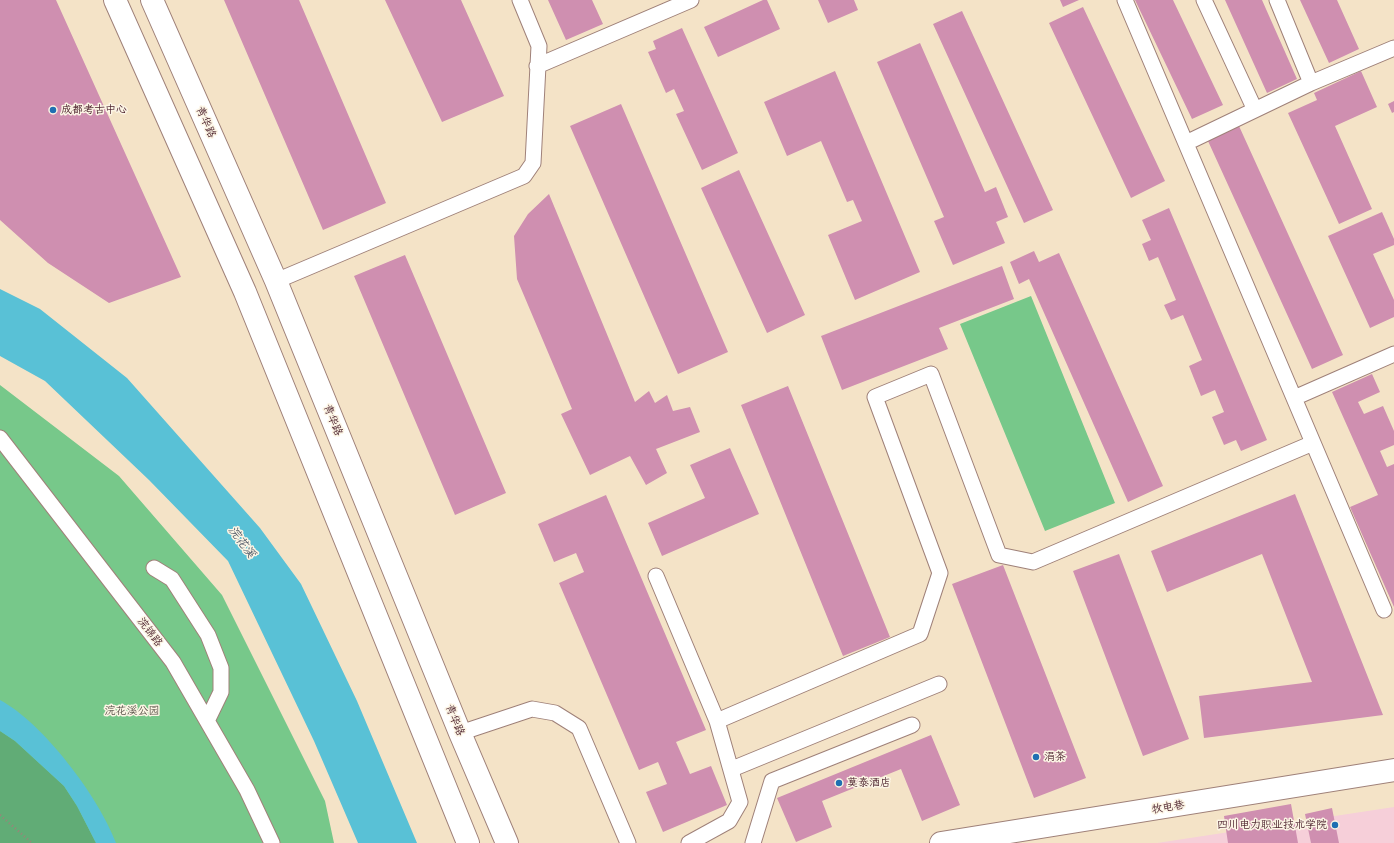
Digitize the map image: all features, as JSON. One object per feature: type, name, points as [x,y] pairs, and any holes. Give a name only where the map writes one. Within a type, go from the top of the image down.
[{"type":"main road","points":[[115,0],[245,292],[468,843]]},
{"type":"main road","name":"青华路","points":[[152,0],[276,282],[460,733],[507,843]]},
{"type":"main road","name":"牧电巷","points":[[941,843],[1394,770]]},
{"type":"lane","points":[[276,282],[524,176],[533,163],[539,46],[520,0]]},
{"type":"lane","points":[[537,66],[691,0]]},
{"type":"lane","points":[[1125,0],[1384,610]]},
{"type":"lane","points":[[1204,0],[1255,110]]},
{"type":"lane","points":[[1278,0],[1311,83]]},
{"type":"lane","points":[[1186,143],[1311,83],[1394,48]]},
{"type":"lane","points":[[1294,398],[1394,354]]},
{"type":"lane","points":[[717,721],[920,634],[940,573],[875,397],[931,374],[998,555],[1033,562],[1313,443]]},
{"type":"lane","name":"浣锦路","points":[[0,438],[173,662],[247,790],[272,843]]},
{"type":"lane","points":[[154,568],[172,579],[208,635],[221,668],[221,692],[207,721]]},
{"type":"lane","points":[[656,576],[717,721],[732,769],[740,802],[729,821],[689,843]]},
{"type":"lane","points":[[732,769],[939,684]]},
{"type":"lane","points":[[460,733],[532,709],[555,713],[579,728],[628,843]]},
{"type":"lane","points":[[753,843],[772,781],[912,725]]},
{"type":"path","points":[[0,815],[32,843]]},
{"type":"shaded area","name":"四川电力职业技术学院","points":[[1394,807],[1394,843],[1157,843]]},
{"type":"green space","points":[[1031,296],[1115,503],[1045,531],[960,324]]},
{"type":"green space","name":"浣花溪公园","points":[[0,385],[119,476],[222,595],[325,801],[334,843],[0,843]]},
{"type":"green space","points":[[0,731],[15,741],[64,786],[77,806],[96,843],[0,843]]},
{"type":"water","name":"浣花溪","points":[[0,289],[40,309],[127,378],[260,528],[301,584],[357,701],[417,843],[358,843],[314,741],[228,561],[149,480],[45,381],[0,356]]},
{"type":"water","points":[[0,700],[17,711],[34,726],[68,763],[97,804],[116,843],[96,843],[77,806],[64,786],[15,741],[0,731]]},
{"type":"building","name":"成都考古中心","points":[[0,0],[56,0],[181,277],[109,303],[48,263],[0,220]]},
{"type":"building","points":[[224,0],[299,0],[386,203],[323,230]]},
{"type":"building","points":[[385,0],[461,0],[504,96],[442,122]]},
{"type":"building","points":[[548,0],[592,0],[603,24],[566,40]]},
{"type":"building","points":[[763,0],[767,0],[780,29],[718,57],[704,27]]},
{"type":"building","points":[[818,0],[854,0],[858,10],[828,23]]},
{"type":"building","points":[[1060,0],[1079,0],[1063,7]]},
{"type":"building","points":[[1135,0],[1173,0],[1223,105],[1192,119]]},
{"type":"building","points":[[1225,0],[1262,0],[1297,79],[1267,93]]},
{"type":"building","points":[[1300,0],[1337,0],[1359,49],[1329,63]]},
{"type":"building","points":[[1083,7],[1165,181],[1131,198],[1049,23]]},
{"type":"building","points":[[962,11],[1053,210],[1024,223],[933,24]]},
{"type":"building","points":[[682,28],[738,153],[702,170],[676,114],[684,111],[674,89],[666,93],[648,52],[656,49],[653,41]]},
{"type":"building","points":[[920,43],[985,192],[996,187],[1008,217],[996,222],[1005,243],[953,265],[934,221],[944,217],[877,62]]},
{"type":"building","points":[[835,71],[920,272],[855,300],[828,235],[862,221],[853,200],[847,202],[821,141],[787,156],[764,102]]},
{"type":"building","points":[[1361,71],[1377,107],[1335,126],[1372,209],[1339,224],[1288,113],[1317,100],[1314,93]]},
{"type":"building","points":[[1394,101],[1394,112],[1392,113],[1388,104]]},
{"type":"building","points":[[621,104],[728,352],[678,374],[570,126]]},
{"type":"building","points":[[1239,126],[1343,355],[1312,369],[1208,141]]},
{"type":"building","points":[[739,170],[805,315],[767,333],[701,188]]},
{"type":"building","points":[[549,194],[635,402],[649,391],[655,403],[667,395],[673,411],[690,407],[700,432],[656,449],[667,473],[646,485],[630,456],[590,475],[561,414],[572,409],[517,279],[514,236],[528,214]]},
{"type":"building","points":[[1169,208],[1267,440],[1241,451],[1236,440],[1224,445],[1212,417],[1224,412],[1215,390],[1201,396],[1189,366],[1202,360],[1183,315],[1171,320],[1164,305],[1176,300],[1158,257],[1149,261],[1142,244],[1151,240],[1142,220]]},
{"type":"building","points":[[1382,212],[1394,239],[1394,245],[1373,254],[1394,300],[1394,317],[1370,328],[1328,236]]},
{"type":"building","points":[[1034,251],[1039,262],[1059,253],[1163,486],[1128,502],[1029,279],[1019,284],[1010,262]]},
{"type":"building","points":[[405,255],[506,493],[455,515],[354,276]]},
{"type":"building","points":[[1002,266],[1014,299],[939,328],[948,349],[842,390],[821,336]]},
{"type":"building","points":[[1372,374],[1380,392],[1358,402],[1364,414],[1383,406],[1394,431],[1394,445],[1380,451],[1387,467],[1394,464],[1394,607],[1350,507],[1378,495],[1332,392]]},
{"type":"building","points":[[788,386],[890,637],[843,656],[741,405]]},
{"type":"building","points":[[730,448],[759,514],[662,556],[648,523],[705,498],[690,465]]},
{"type":"building","points":[[1295,494],[1383,715],[1204,738],[1199,696],[1312,682],[1262,554],[1167,592],[1151,551]]},
{"type":"building","points":[[606,495],[706,730],[676,742],[690,774],[711,766],[727,805],[663,832],[646,792],[667,784],[658,762],[639,770],[559,583],[584,572],[576,553],[554,562],[538,524]]},
{"type":"building","points":[[1119,554],[1189,739],[1143,756],[1073,571]]},
{"type":"building","points":[[1003,565],[1086,778],[1034,798],[952,584]]},
{"type":"building","name":"莫泰酒店","points":[[931,735],[960,805],[922,821],[901,769],[822,801],[832,827],[796,842],[777,798]]},
{"type":"building","points":[[1291,804],[1298,843],[1228,843],[1224,816]]},
{"type":"building","points":[[1332,808],[1339,843],[1311,843],[1305,814]]},
{"type":"place","name":"成都考古中心","points":[[53,110]]},
{"type":"place","name":"涓茶","points":[[1036,757]]},
{"type":"place","name":"莫泰酒店","points":[[839,783]]},
{"type":"place","name":"四川电力职业技术学院","points":[[1335,825]]}]
